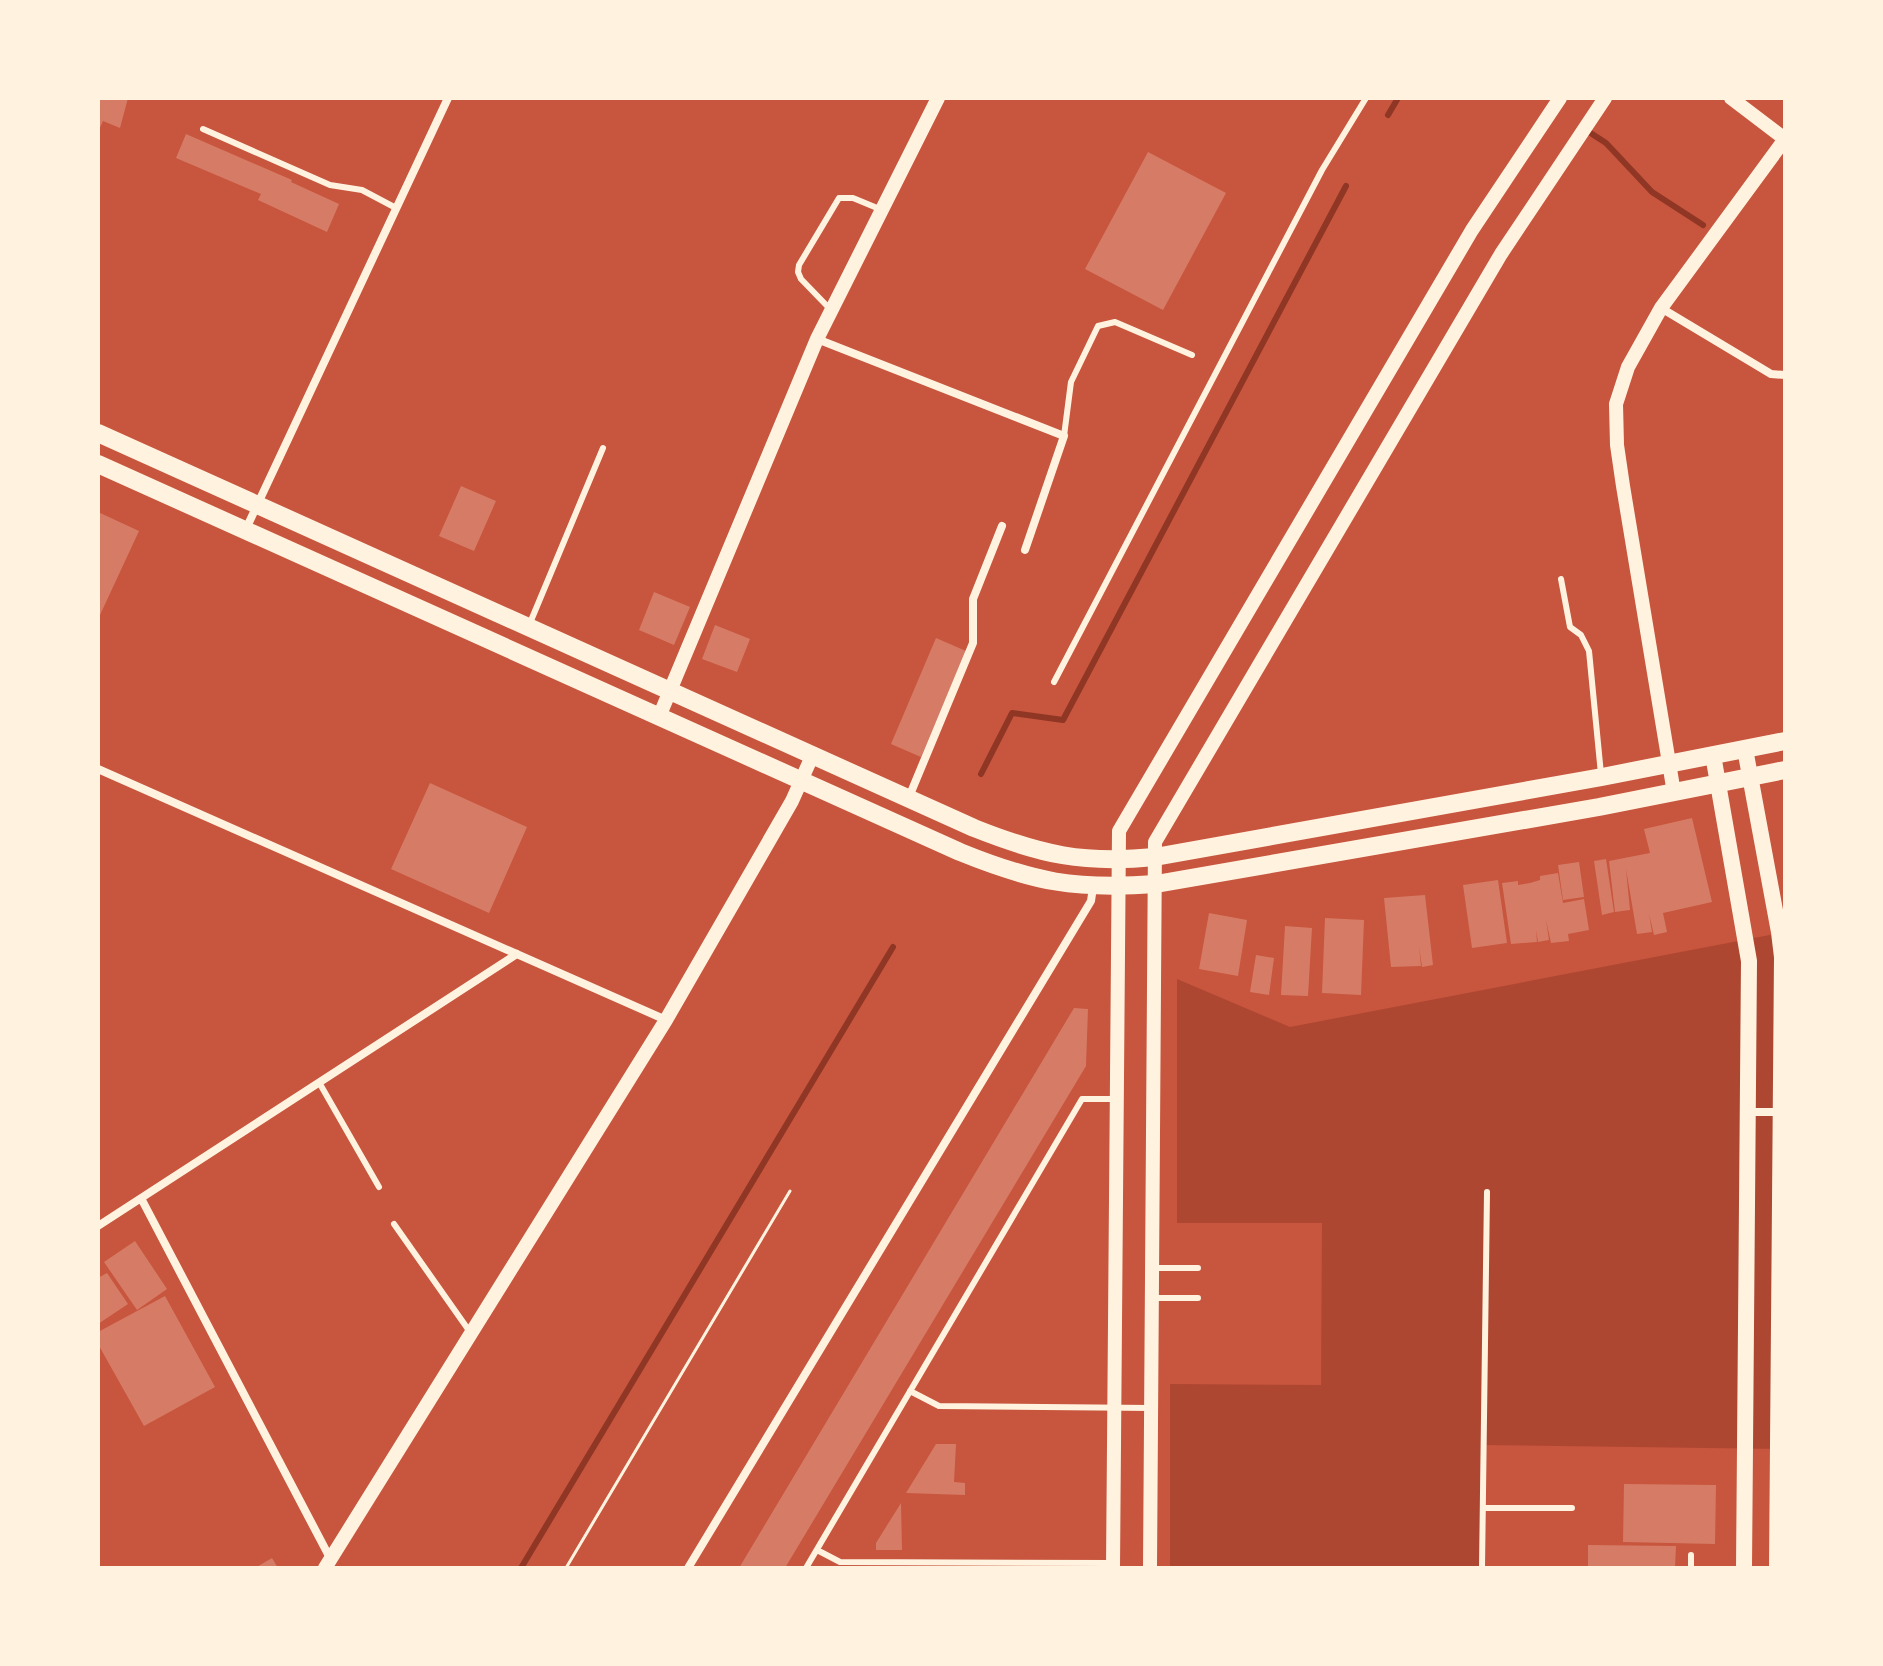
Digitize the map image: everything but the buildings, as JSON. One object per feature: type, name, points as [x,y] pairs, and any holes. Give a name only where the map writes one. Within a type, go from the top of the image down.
[{"type":"main road","points":[[98,433],[908,798],[1013,844],[1047,854],[1095,861],[1155,857],[1668,765],[1785,741]]},
{"type":"main road","points":[[98,464],[801,780],[1003,869],[1042,880],[1093,887],[1156,884],[1674,793],[1785,770]]},
{"type":"main road","points":[[441,619],[454,593]]},
{"type":"main road","points":[[1745,749],[1781,944],[1783,1112],[1777,1568]]},
{"type":"main road","points":[[1713,755],[1749,961],[1744,1568]]},
{"type":"main road","points":[[1093,887],[1095,861]]},
{"type":"street","points":[[245,531],[448,98]]},
{"type":"street","points":[[659,717],[817,339],[936,98]]},
{"type":"street","points":[[1113,1565],[1119,831],[1472,230],[1560,98]]},
{"type":"street","points":[[1150,1568],[1155,842],[1485,281],[1605,98]]},
{"type":"street","points":[[1674,793],[1623,486],[1616,404],[1628,367],[1661,308],[1785,139],[1731,98]]},
{"type":"street","points":[[1661,308],[1771,374],[1785,375]]},
{"type":"street","points":[[817,339],[1064,436],[1025,550]]},
{"type":"street","points":[[908,798],[973,643],[973,599],[1002,526]]},
{"type":"street","points":[[328,1564],[666,1020],[792,801],[813,754]]},
{"type":"street","points":[[98,769],[666,1020]]},
{"type":"street","points":[[688,1568],[1091,901],[1093,887]]},
{"type":"street","points":[[98,1226],[517,954]]},
{"type":"street","points":[[1748,1112],[1783,1112]]},
{"type":"street","points":[[142,1200],[328,1564]]},
{"type":"lane","points":[[1054,682],[1322,170],[1366,98]]},
{"type":"lane","points":[[203,129],[330,185],[362,190],[396,208]]},
{"type":"lane","points":[[832,311],[801,279],[799,265],[839,198],[853,198],[882,210]]},
{"type":"lane","points":[[1064,436],[1071,382],[1098,326],[1115,322],[1192,355]]},
{"type":"lane","points":[[529,626],[603,448]]},
{"type":"lane","points":[[1561,579],[1570,627],[1581,635],[1589,651],[1602,777]]},
{"type":"lane","points":[[320,1084],[379,1187]]},
{"type":"lane","points":[[806,1568],[1082,1099],[1116,1099]]},
{"type":"lane","points":[[1482,1568],[1487,1192]]},
{"type":"lane","points":[[394,1224],[471,1334]]},
{"type":"lane","points":[[1152,1268],[1198,1268]]},
{"type":"lane","points":[[1152,1298],[1198,1298]]},
{"type":"lane","points":[[910,1391],[939,1406],[1151,1408]]},
{"type":"lane","points":[[1483,1508],[1572,1508]]},
{"type":"lane","points":[[817,1550],[840,1562],[1113,1565]]},
{"type":"lane","points":[[1691,1555],[1691,1568]]},
{"type":"path","points":[[566,1568],[790,1191]]},
{"type":"shaded area","points":[[1785,932],[1785,1449],[1481,1445],[1482,1568],[1170,1568],[1170,1384],[1321,1385],[1322,1223],[1177,1223],[1177,979],[1290,1027]]},
{"type":"waterway","points":[[1388,115],[1398,98]]},
{"type":"waterway","points":[[1589,132],[1606,143],[1652,192],[1703,225]]},
{"type":"waterway","points":[[981,774],[1012,713],[1063,720],[1346,186]]},
{"type":"waterway","points":[[521,1568],[893,947]]}]
